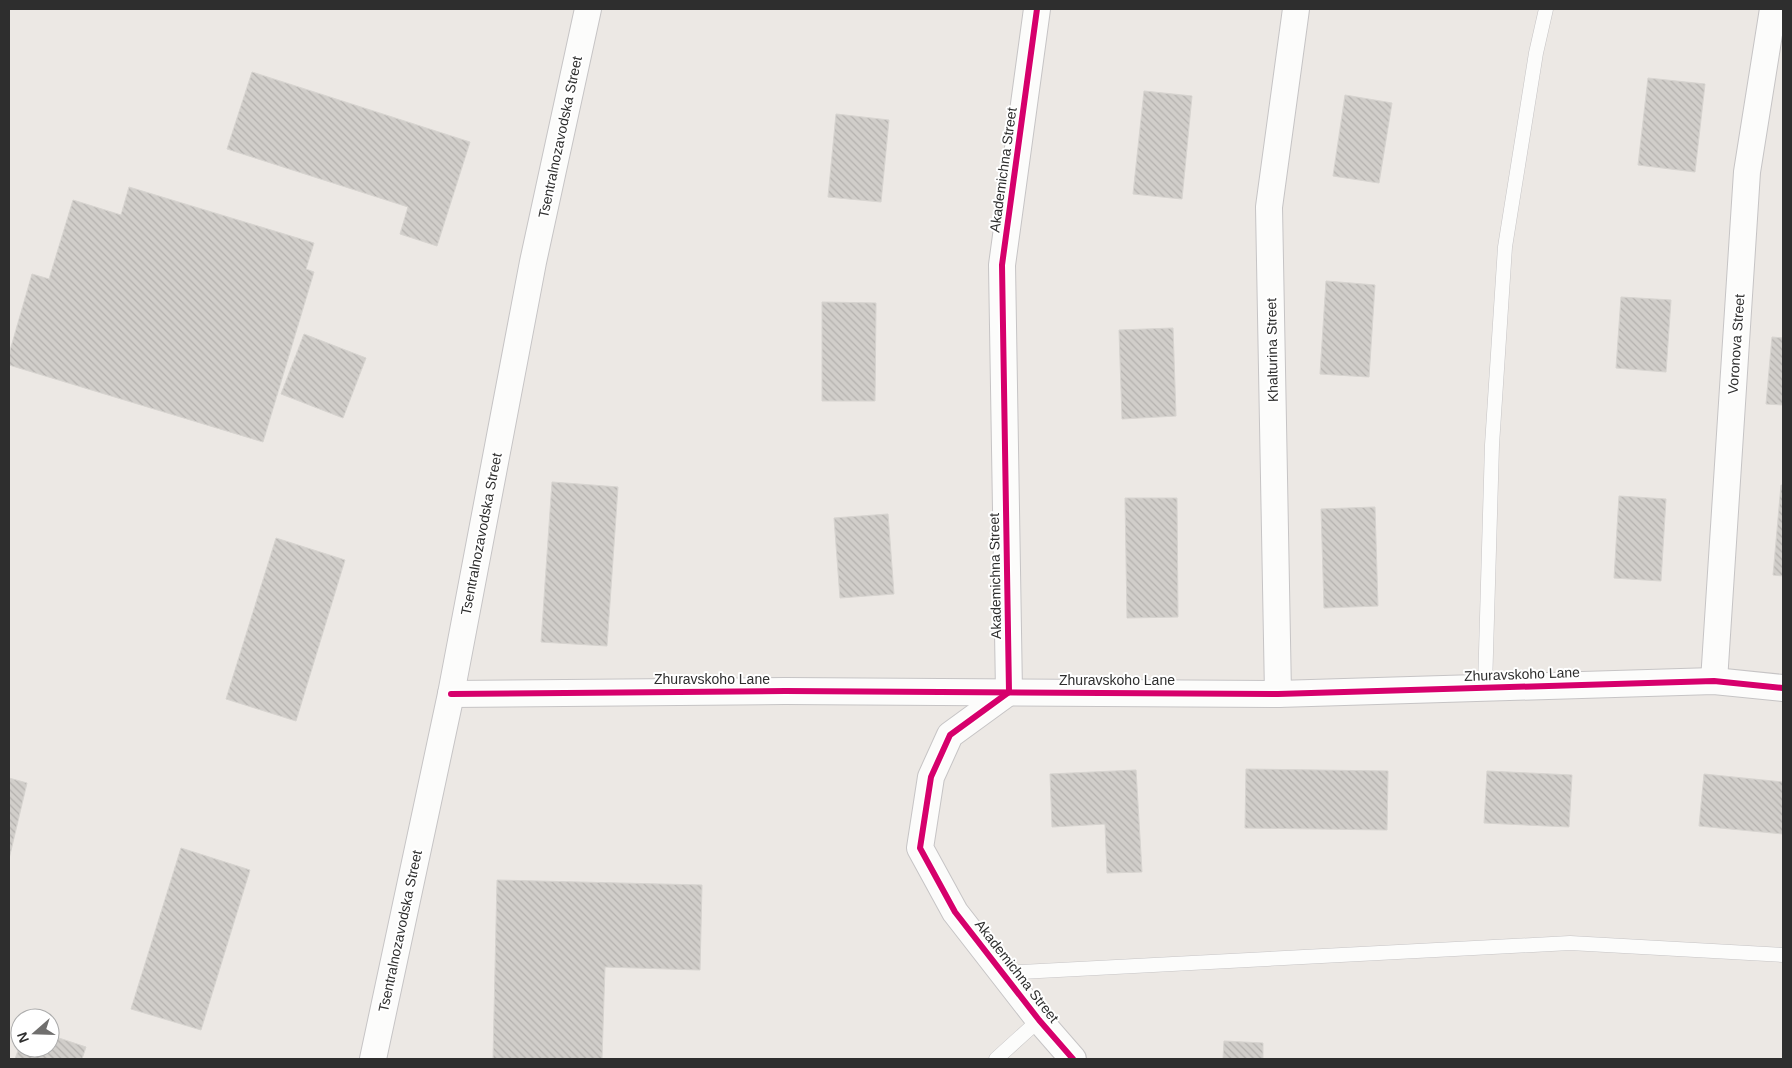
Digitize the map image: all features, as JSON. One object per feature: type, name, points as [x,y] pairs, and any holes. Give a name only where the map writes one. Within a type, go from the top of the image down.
[{"type":"street","name":"Tsentralnozavodska Street","points":[[373,1059],[451,694],[533,262],[588,9]]},
{"type":"street","name":"Akademichna Street","points":[[1037,9],[1002,265],[1009,692],[950,735],[931,777],[920,848],[955,912],[1039,1020],[1073,1059]]},
{"type":"street","name":"Khalturina Street","points":[[1278,694],[1269,207],[1296,9]]},
{"type":"street","name":"Voronova Street","points":[[1714,681],[1747,172],[1773,9]]},
{"type":"street","name":"Zhuravskoho Lane","points":[[451,694],[1009,692],[1278,694],[1714,681],[1783,688]]},
{"type":"lane","points":[[1485,688],[1492,445],[1505,247],[1536,53],[1546,9]]},
{"type":"lane","points":[[1002,973],[1570,943],[1783,954]]},
{"type":"lane","points":[[996,1059],[1039,1020]]},
{"type":"building","points":[[252,72],[470,142],[437,246],[400,234],[408,207],[227,149]]},
{"type":"building","points":[[1648,78],[1705,84],[1695,172],[1638,165]]},
{"type":"building","points":[[1144,91],[1192,96],[1182,199],[1133,194]]},
{"type":"building","points":[[1345,95],[1392,103],[1379,183],[1333,176]]},
{"type":"building","points":[[836,114],[889,120],[881,202],[828,197]]},
{"type":"building","points":[[129,187],[314,243],[306,269],[314,272],[263,442],[9,365],[9,354],[32,274],[49,279],[73,200],[121,215]]},
{"type":"building","points":[[1326,281],[1375,285],[1369,377],[1320,374]]},
{"type":"building","points":[[1621,297],[1671,300],[1666,372],[1616,368]]},
{"type":"building","points":[[822,302],[876,303],[875,401],[822,401]]},
{"type":"building","points":[[1173,328],[1176,416],[1122,419],[1119,330]]},
{"type":"building","points":[[304,334],[366,358],[343,418],[281,394]]},
{"type":"building","points":[[1772,337],[1783,338],[1783,405],[1766,404]]},
{"type":"building","points":[[552,482],[618,487],[607,646],[541,642]]},
{"type":"building","points":[[1781,485],[1783,485],[1783,576],[1773,575]]},
{"type":"building","points":[[1619,496],[1666,499],[1661,581],[1614,578]]},
{"type":"building","points":[[1125,498],[1177,498],[1178,617],[1127,618]]},
{"type":"building","points":[[1375,507],[1378,606],[1324,608],[1321,509]]},
{"type":"building","points":[[888,514],[894,594],[840,598],[834,518]]},
{"type":"building","points":[[276,538],[345,560],[296,721],[226,699]]},
{"type":"building","points":[[1246,769],[1388,771],[1387,830],[1245,828]]},
{"type":"building","points":[[1136,770],[1142,872],[1107,873],[1105,824],[1052,827],[1050,774]]},
{"type":"building","points":[[1487,771],[1572,775],[1569,827],[1484,823]]},
{"type":"building","points":[[1704,774],[1783,782],[1783,834],[1699,826]]},
{"type":"building","points":[[9,778],[27,783],[9,859]]},
{"type":"building","points":[[181,848],[250,870],[201,1030],[131,1009]]},
{"type":"building","points":[[497,880],[702,885],[700,970],[605,967],[602,1059],[493,1059]]},
{"type":"building","points":[[60,1038],[86,1047],[82,1059],[15,1059],[60,1058]]},
{"type":"building","points":[[1224,1041],[1263,1043],[1263,1059],[1223,1059]]},
{"type":"cycle path","points":[[1037,9],[1002,265],[1009,692],[950,735],[931,777],[920,848],[955,912],[1039,1020],[1073,1059]]},
{"type":"cycle path","points":[[451,694],[785,691],[1278,694],[1714,681],[1783,688]]}]
